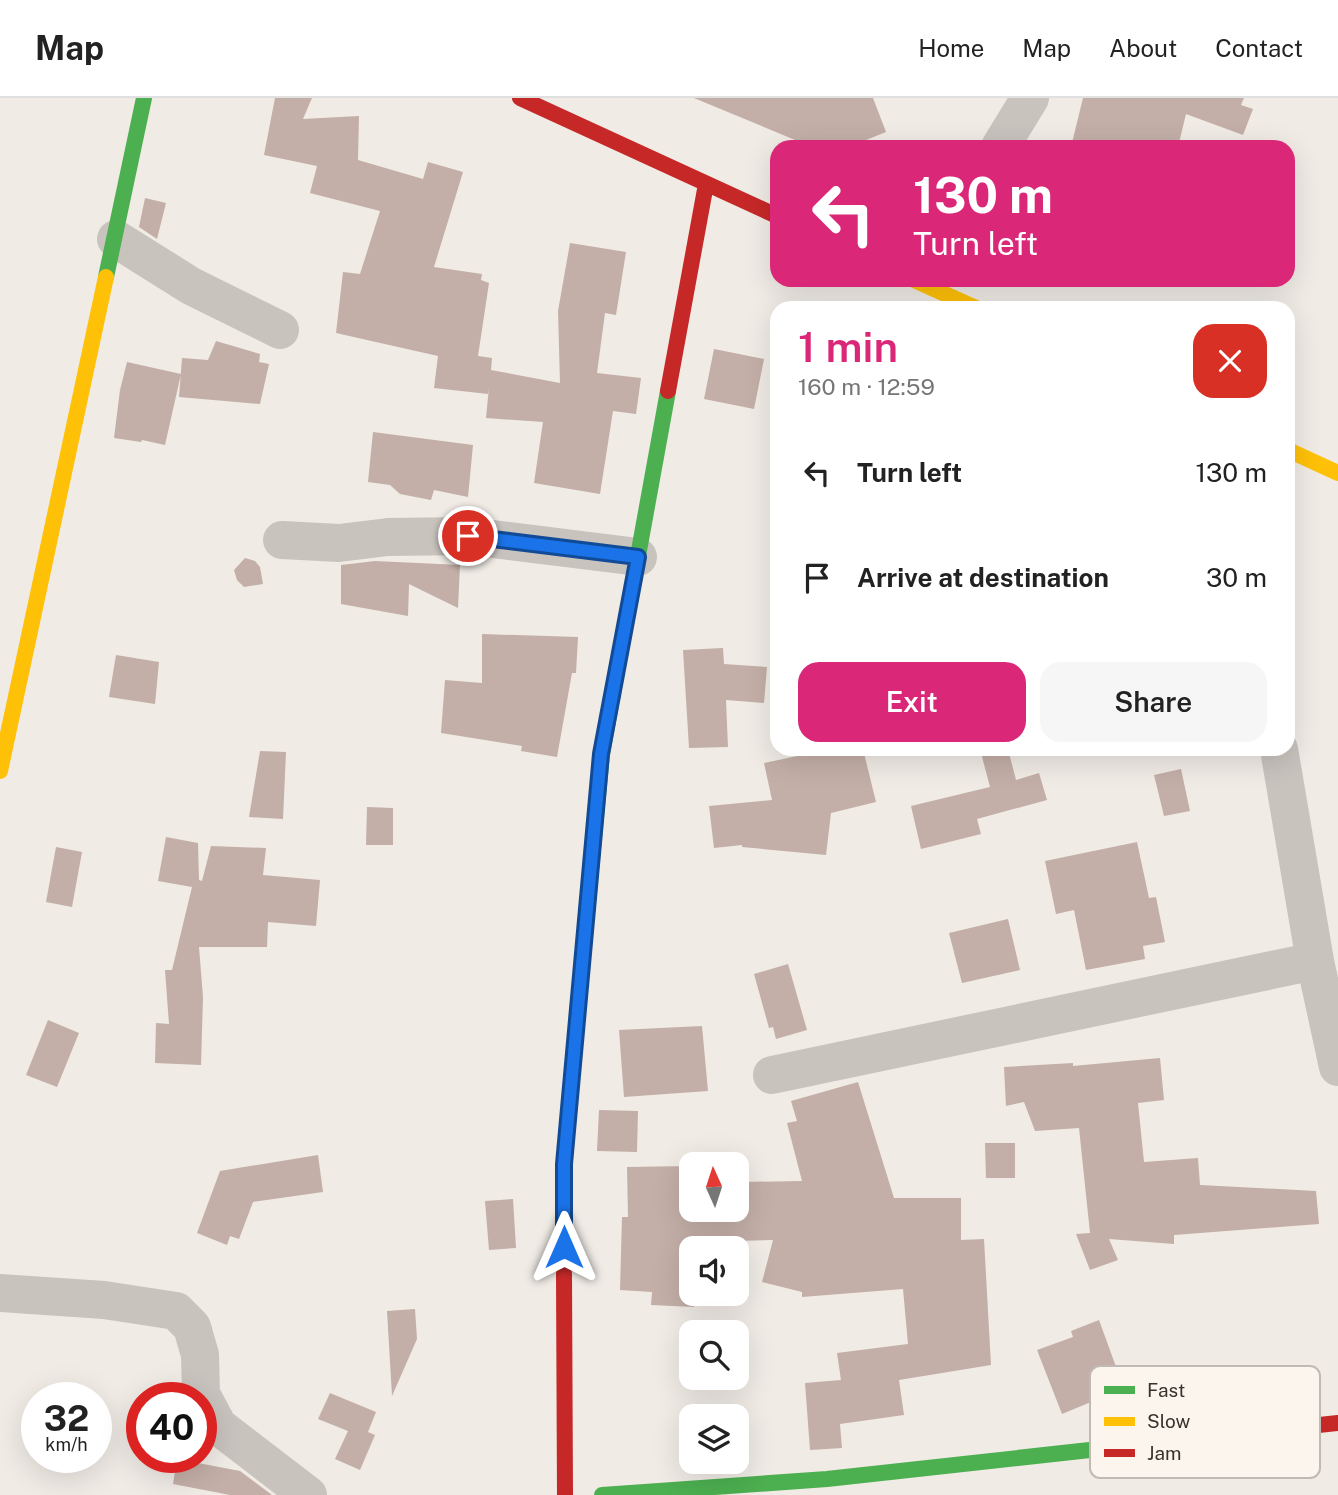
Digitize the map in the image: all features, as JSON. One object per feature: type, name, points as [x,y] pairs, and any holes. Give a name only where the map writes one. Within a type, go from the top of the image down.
[{"type":"street","points":[[1,763],[116,239],[144,98]]},
{"type":"street","points":[[520,98],[770,213]]},
{"type":"street","points":[[1004,140],[1030,98]]},
{"type":"street","points":[[565,1495],[564,1164],[601,754],[706,184]]},
{"type":"street","points":[[116,239],[191,285],[280,330]]},
{"type":"street","points":[[931,287],[961,301]]},
{"type":"street","points":[[1295,453],[1338,473]]},
{"type":"street","points":[[282,540],[339,543],[387,537],[468,536],[638,557]]},
{"type":"street","points":[[1280,756],[1315,961],[1338,1067]]},
{"type":"street","points":[[772,1075],[1315,961]]},
{"type":"street","points":[[0,1293],[104,1300],[176,1311],[192,1327],[200,1355],[201,1394],[218,1426],[308,1495]]},
{"type":"street","points":[[1320,1425],[1338,1423]]},
{"type":"street","points":[[602,1495],[828,1487],[1090,1454]]},
{"type":"building","points":[[275,98],[312,98],[303,119],[359,116],[358,160],[423,179],[428,162],[463,172],[434,267],[482,274],[481,280],[489,283],[478,356],[492,358],[491,370],[560,383],[558,311],[570,243],[626,252],[616,315],[605,313],[597,373],[641,378],[636,414],[613,411],[600,494],[534,483],[543,422],[486,418],[489,387],[488,394],[434,388],[438,356],[336,333],[343,272],[360,274],[380,211],[310,193],[317,166],[264,155]]},
{"type":"building","points":[[694,98],[873,98],[886,132],[866,140],[795,140]]},
{"type":"building","points":[[1083,98],[1244,98],[1241,105],[1253,109],[1243,135],[1186,114],[1180,140],[1073,140]]},
{"type":"building","points":[[145,198],[166,203],[157,239],[139,227]]},
{"type":"building","points":[[216,341],[260,354],[259,362],[269,364],[260,404],[179,397],[182,358],[208,360]]},
{"type":"building","points":[[714,349],[764,359],[754,409],[704,399]]},
{"type":"building","points":[[127,362],[181,374],[165,445],[114,438],[120,390]]},
{"type":"building","points":[[373,432],[473,445],[468,497],[434,490],[431,500],[400,494],[390,485],[368,482]]},
{"type":"building","points":[[245,558],[255,561],[260,567],[263,584],[244,587],[237,580],[234,570]]},
{"type":"building","points":[[375,561],[460,565],[458,608],[409,584],[408,616],[341,604],[341,565]]},
{"type":"building","points":[[482,634],[578,637],[576,673],[572,673],[557,757],[521,751],[522,746],[441,733],[445,680],[482,683]]},
{"type":"building","points":[[723,648],[724,664],[767,667],[764,703],[726,700],[728,747],[689,748],[683,650]]},
{"type":"building","points":[[116,655],[159,662],[155,704],[109,697]]},
{"type":"building","points":[[260,751],[286,752],[283,819],[249,817]]},
{"type":"building","points":[[798,756],[865,756],[876,802],[831,813],[826,855],[742,845],[714,848],[709,806],[772,800],[764,763]]},
{"type":"building","points":[[982,756],[1010,756],[1016,780],[1039,773],[1047,800],[977,819],[981,834],[921,849],[911,806],[990,787]]},
{"type":"building","points":[[1181,769],[1190,811],[1164,816],[1154,775]]},
{"type":"building","points":[[367,807],[393,808],[393,845],[366,845]]},
{"type":"building","points":[[166,837],[198,843],[199,880],[202,881],[211,846],[266,848],[263,875],[320,880],[316,926],[268,922],[267,947],[199,947],[203,997],[201,1065],[155,1063],[156,1023],[169,1024],[165,970],[172,970],[192,887],[158,881]]},
{"type":"building","points":[[1137,842],[1149,898],[1156,897],[1165,942],[1143,946],[1145,959],[1086,970],[1074,910],[1056,914],[1045,861]]},
{"type":"building","points":[[56,847],[82,852],[72,907],[46,902]]},
{"type":"building","points":[[1008,919],[1020,970],[962,983],[949,933]]},
{"type":"building","points":[[788,964],[807,1030],[776,1039],[773,1027],[769,1028],[754,974]]},
{"type":"building","points":[[48,1020],[79,1033],[57,1087],[26,1075]]},
{"type":"building","points":[[702,1026],[708,1091],[624,1097],[619,1030]]},
{"type":"building","points":[[1160,1058],[1164,1100],[1138,1103],[1144,1162],[1198,1158],[1200,1185],[1316,1191],[1319,1224],[1174,1235],[1174,1244],[1109,1239],[1118,1260],[1090,1270],[1076,1234],[1090,1233],[1079,1128],[1035,1131],[1024,1102],[1006,1106],[1004,1067],[1073,1063],[1073,1066]]},
{"type":"building","points":[[858,1082],[894,1198],[961,1198],[961,1240],[984,1239],[991,1365],[899,1380],[904,1415],[840,1424],[842,1448],[810,1450],[805,1383],[841,1380],[837,1353],[908,1344],[903,1289],[802,1297],[802,1292],[762,1282],[773,1240],[749,1241],[749,1236],[679,1236],[679,1306],[694,1307],[651,1305],[652,1292],[620,1290],[622,1217],[628,1217],[627,1167],[679,1166],[679,1222],[749,1222],[749,1182],[802,1181],[787,1123],[797,1121],[791,1101]]},
{"type":"building","points":[[599,1110],[638,1111],[637,1152],[597,1151]]},
{"type":"building","points":[[985,1143],[1015,1143],[1015,1178],[986,1178]]},
{"type":"building","points":[[318,1155],[323,1192],[253,1202],[239,1239],[230,1236],[227,1245],[197,1233],[220,1171]]},
{"type":"building","points":[[513,1199],[516,1248],[489,1250],[485,1201]]},
{"type":"building","points":[[415,1309],[417,1339],[392,1396],[387,1311]]},
{"type":"building","points":[[1099,1320],[1116,1366],[1090,1366],[1090,1402],[1062,1414],[1037,1350],[1073,1337],[1071,1331]]},
{"type":"building","points":[[330,1393],[376,1412],[368,1432],[375,1435],[360,1470],[335,1459],[348,1431],[318,1419]]},
{"type":"building","points":[[217,1467],[240,1471],[272,1495],[230,1495],[173,1484],[175,1473],[217,1473]]},
{"type":"traffic: fast","points":[[106,277],[144,98]]},
{"type":"traffic: fast","points":[[587,912],[602,754],[668,391]]},
{"type":"traffic: fast","points":[[602,1495],[827,1479],[1090,1450]]},
{"type":"traffic: slow","points":[[0,771],[106,277]]},
{"type":"traffic: slow","points":[[930,287],[960,301]]},
{"type":"traffic: slow","points":[[1295,453],[1338,473]]},
{"type":"traffic: slow","points":[[564,1274],[564,1164],[587,912]]},
{"type":"traffic: jam","points":[[520,98],[770,213]]},
{"type":"traffic: jam","points":[[668,391],[706,184]]},
{"type":"traffic: jam","points":[[564,1274],[565,1495]]},
{"type":"traffic: jam","points":[[1320,1425],[1338,1423]]},
{"type":"route","points":[[468,536],[638,557],[601,754],[564,1164],[564,1247]]}]
